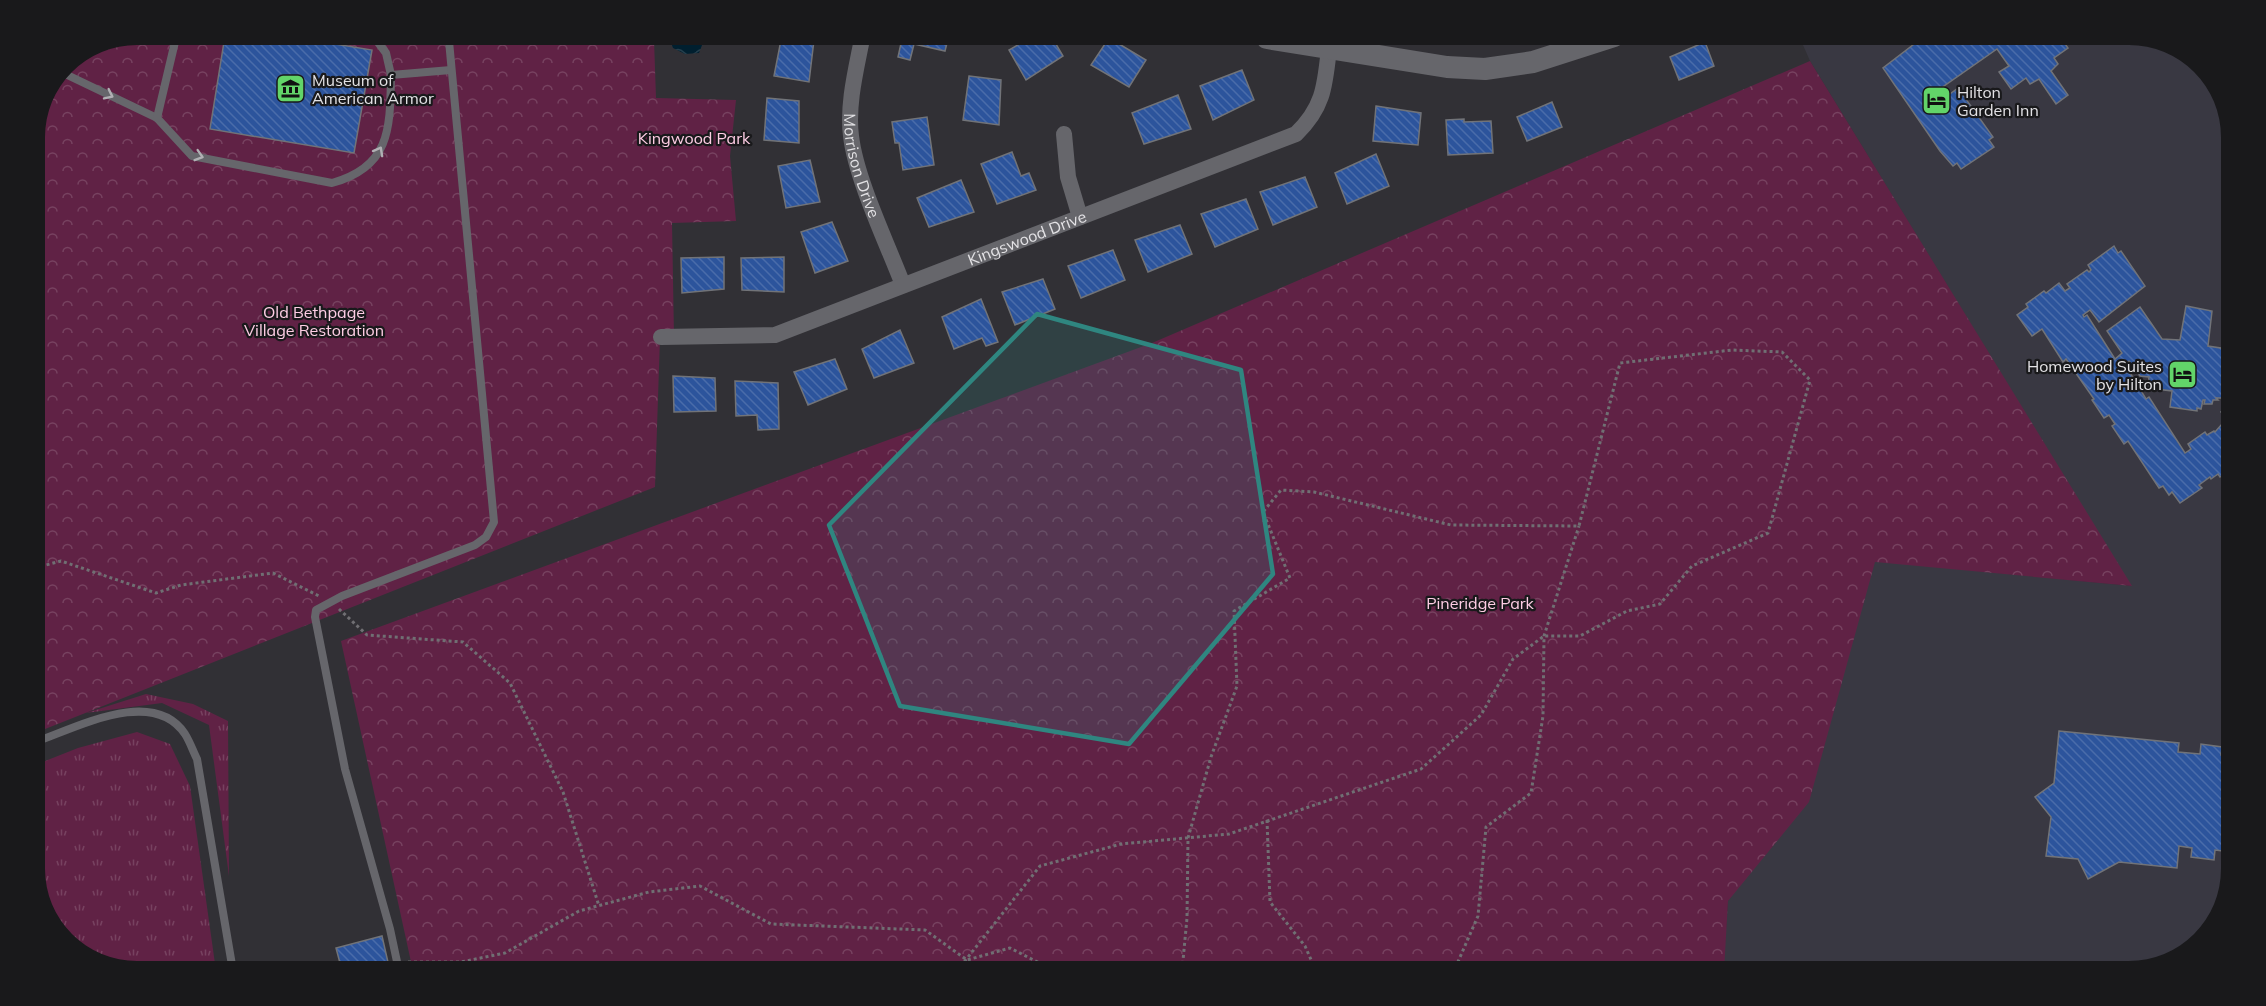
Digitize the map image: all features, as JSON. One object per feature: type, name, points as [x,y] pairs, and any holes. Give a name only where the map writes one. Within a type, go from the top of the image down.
[{"type":"main road","points":[[1310,45],[1447,67],[1485,69],[1533,62],[1586,45]]},
{"type":"street","name":"Morrison Drive","points":[[861,45],[853,87],[850,135],[858,168],[903,285]]},
{"type":"street","name":"Kingswood Drive","points":[[661,337],[775,335],[1296,134],[1310,120],[1322,99],[1329,48]]},
{"type":"street","points":[[1064,134],[1068,177],[1080,217]]},
{"type":"lane","points":[[157,118],[174,45]]},
{"type":"lane","points":[[69,76],[157,118],[192,156],[332,183],[353,177],[371,164],[384,143],[390,117],[391,75],[386,53],[380,45]]},
{"type":"lane","points":[[396,961],[345,769],[315,617],[316,610],[331,601],[475,545],[486,537],[494,522],[449,45]]},
{"type":"lane","points":[[391,75],[452,70]]},
{"type":"lane","points":[[45,739],[122,712],[145,710],[166,717],[184,733],[197,759],[231,961]]},
{"type":"path","points":[[967,960],[1040,866],[1121,844],[1229,834],[1420,769],[1481,715],[1513,659],[1544,636],[1580,636],[1627,611],[1660,604],[1692,566],[1768,532],[1810,380],[1782,352],[1732,350],[1620,363],[1579,525],[1544,636],[1543,716],[1531,793],[1486,827],[1478,916],[1457,961]]},
{"type":"path","points":[[1183,961],[1187,918],[1188,838],[1211,757],[1237,686],[1234,611],[1290,578],[1263,512],[1281,490],[1314,492],[1451,525],[1579,525]]},
{"type":"path","points":[[45,565],[61,561],[156,593],[181,585],[216,579],[273,573],[331,601],[367,635],[463,642],[510,683],[563,792],[599,906]]},
{"type":"path","points":[[1267,820],[1270,902],[1305,946],[1311,961]]},
{"type":"path","points":[[465,961],[505,953],[579,911],[649,892],[700,886],[771,924],[925,930],[967,960]]},
{"type":"path","points":[[967,960],[1010,948],[1034,961]]},
{"type":"highlighted area","points":[[1037,314],[1241,370],[1273,574],[1129,744],[900,706],[829,525]]},
{"type":"shaded area","points":[[1803,45],[2129,45],[2147,47],[2175,57],[2198,76],[2212,96],[2221,131],[2221,869],[2219,887],[2209,915],[2190,938],[2164,954],[2129,961],[1724,961],[1728,901],[1875,561],[2131,586],[1810,61]]},
{"type":"green space","name":"Old Bethpage Village Restoration","points":[[137,45],[654,45],[656,98],[736,100],[730,156],[736,221],[672,223],[674,337],[660,338],[655,487],[45,729],[45,131],[54,96],[64,81],[91,57],[107,50]]},
{"type":"green space","name":"Pineridge Park","points":[[1810,61],[2132,586],[1875,562],[1809,802],[1728,901],[1725,961],[411,961],[341,641],[1152,343]]},
{"type":"green space","points":[[146,694],[193,704],[228,721],[229,876],[209,725],[162,703],[86,713]]},
{"type":"green space","points":[[137,732],[170,744],[190,786],[215,961],[119,959],[91,949],[72,934],[60,920],[50,899],[45,875],[45,761],[78,748]]},
{"type":"water","points":[[672,45],[702,45],[699,53],[685,54],[673,48]]},
{"type":"building","name":"Museum of American Armor","points":[[224,45],[341,45],[372,50],[354,153],[210,129]]},
{"type":"building","points":[[780,45],[813,45],[809,82],[774,76]]},
{"type":"building","points":[[901,45],[914,45],[910,60],[898,57]]},
{"type":"building","points":[[918,45],[946,45],[945,51]]},
{"type":"building","points":[[1018,45],[1057,45],[1063,56],[1026,80],[1009,50]]},
{"type":"building","points":[[1104,45],[1121,45],[1146,60],[1129,87],[1091,65]]},
{"type":"building","points":[[1698,45],[1706,45],[1714,66],[1679,80],[1670,57]]},
{"type":"building","name":"Hilton Garden Inn","points":[[1913,45],[2066,45],[2068,48],[2054,58],[2058,64],[2051,71],[2068,95],[2056,104],[2039,79],[2030,84],[2026,78],[2011,89],[1999,72],[2009,66],[1997,49],[1937,91],[1943,99],[1958,88],[1993,137],[1989,140],[1994,147],[1961,169],[1957,163],[1953,166],[1940,151],[1883,68]]},
{"type":"building","points":[[1242,70],[1254,100],[1213,120],[1200,86]]},
{"type":"building","points":[[969,76],[1001,80],[999,125],[963,120]]},
{"type":"building","points":[[1178,95],[1191,129],[1144,144],[1132,113]]},
{"type":"building","points":[[767,98],[799,101],[799,143],[764,140]]},
{"type":"building","points":[[1552,102],[1562,127],[1527,141],[1517,117]]},
{"type":"building","points":[[1376,106],[1421,113],[1418,145],[1373,141]]},
{"type":"building","points":[[927,117],[934,165],[903,170],[899,143],[895,143],[892,122]]},
{"type":"building","points":[[1464,119],[1464,122],[1491,121],[1493,153],[1448,155],[1446,120]]},
{"type":"building","points":[[1012,152],[1021,176],[1029,173],[1036,190],[997,204],[981,164]]},
{"type":"building","points":[[1376,154],[1389,186],[1347,204],[1335,173]]},
{"type":"building","points":[[810,160],[820,202],[786,208],[778,166]]},
{"type":"building","points":[[1305,177],[1317,207],[1273,225],[1260,192]]},
{"type":"building","points":[[961,180],[974,212],[929,227],[917,198]]},
{"type":"building","points":[[1246,199],[1258,229],[1215,247],[1201,214]]},
{"type":"building","points":[[832,222],[848,261],[815,273],[801,232]]},
{"type":"building","points":[[1180,225],[1192,254],[1148,272],[1135,240]]},
{"type":"building","name":"Homewood Suites by Hilton","points":[[2114,246],[2118,253],[2121,251],[2145,286],[2099,322],[2090,310],[2083,315],[2084,317],[2087,315],[2115,359],[2122,353],[2107,331],[2140,307],[2162,339],[2180,340],[2186,306],[2212,311],[2208,346],[2221,348],[2221,398],[2213,400],[2212,404],[2204,404],[2205,400],[2203,400],[2201,409],[2197,408],[2197,411],[2170,407],[2172,391],[2148,388],[2149,377],[2140,376],[2129,361],[2121,367],[2126,373],[2129,371],[2146,399],[2149,397],[2185,453],[2191,449],[2188,444],[2205,432],[2207,435],[2215,432],[2221,425],[2221,476],[2218,474],[2211,479],[2210,477],[2199,485],[2202,488],[2180,503],[2172,492],[2169,495],[2163,486],[2159,488],[2128,441],[2124,444],[2112,426],[2115,424],[2109,415],[2104,418],[2092,400],[2094,399],[2066,359],[2063,362],[2042,329],[2032,336],[2017,315],[2028,307],[2026,304],[2059,283],[2065,291],[2070,288],[2067,284],[2087,270],[2089,272],[2091,270],[2088,265]]},
{"type":"building","points":[[1113,250],[1125,280],[1081,298],[1068,266]]},
{"type":"building","points":[[724,257],[724,289],[682,293],[681,258]]},
{"type":"building","points":[[784,257],[784,292],[742,290],[741,258]]},
{"type":"building","points":[[1043,279],[1055,309],[1015,325],[1002,292]]},
{"type":"building","points":[[981,299],[998,342],[986,346],[982,338],[954,349],[942,317]]},
{"type":"building","points":[[900,330],[914,363],[874,378],[862,349]]},
{"type":"building","points":[[835,359],[847,389],[808,405],[794,372]]},
{"type":"building","points":[[673,376],[715,378],[716,411],[674,412]]},
{"type":"building","points":[[735,381],[778,383],[779,429],[758,430],[757,415],[736,416]]},
{"type":"building","points":[[2059,731],[2179,743],[2178,752],[2200,754],[2201,744],[2221,747],[2221,851],[2215,850],[2214,860],[2191,857],[2192,848],[2179,846],[2177,868],[2119,862],[2088,879],[2078,859],[2046,856],[2051,817],[2035,797],[2054,783]]},
{"type":"building","points":[[382,936],[388,961],[339,961],[336,948]]},
{"type":"place","name":"Museum of American Armor","points":[[291,89]]},
{"type":"place","name":"Hilton Garden Inn","points":[[1936,101]]},
{"type":"place","name":"Homewood Suites by Hilton","points":[[2183,375]]},
{"type":"park label","name":"Kingwood Park","points":[[694,138]]}]
